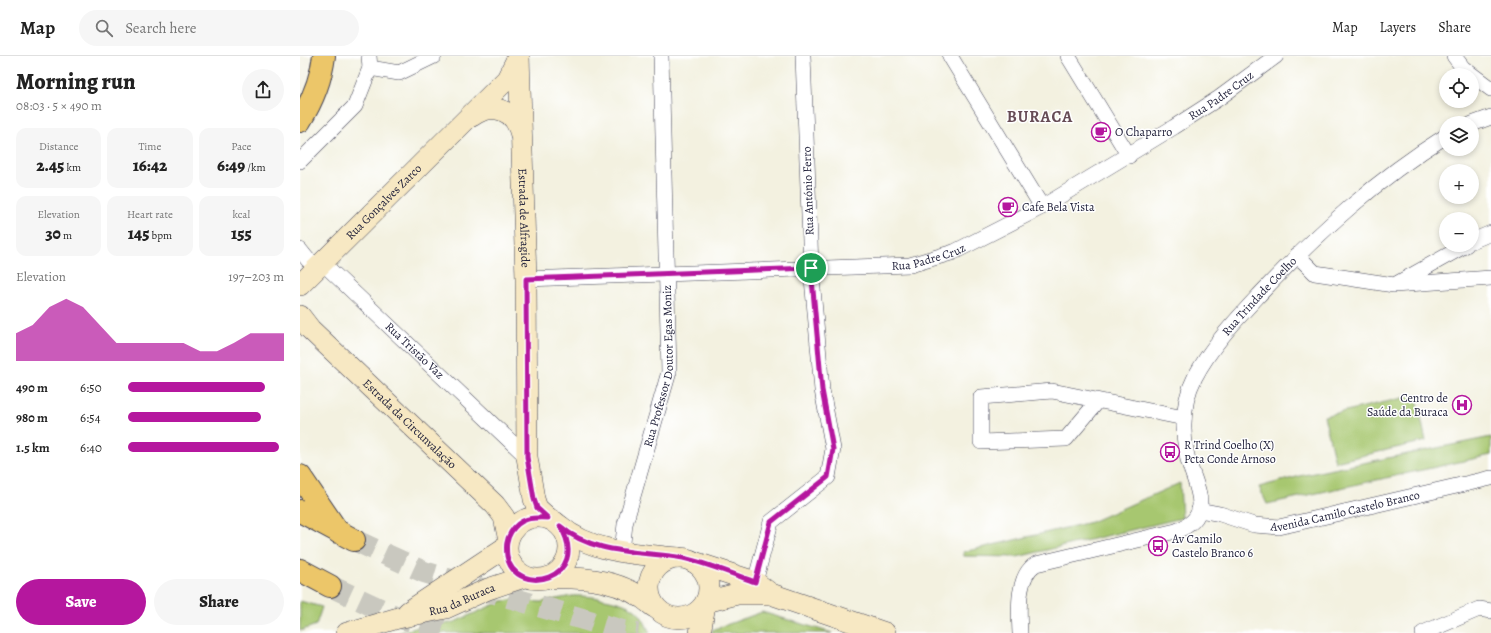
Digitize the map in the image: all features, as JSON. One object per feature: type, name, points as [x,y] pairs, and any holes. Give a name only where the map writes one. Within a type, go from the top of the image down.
[{"type":"highway","points":[[300,121],[314,96],[320,81],[324,56]]},
{"type":"highway","points":[[300,476],[346,536],[300,511]]},
{"type":"highway","points":[[301,572],[330,586]]},
{"type":"street","points":[[300,161],[355,106],[370,62],[399,73],[434,56]]},
{"type":"street","name":"Rua Gonçalves Zarco","points":[[300,285],[507,79],[518,56]]},
{"type":"street","name":"Estrada de Alfragide","points":[[518,56],[526,279],[527,457],[534,499],[537,508],[554,522]]},
{"type":"street","name":"Rua Professor Doutor Egas Moniz","points":[[622,552],[625,524],[669,372],[661,56]]},
{"type":"street","name":"Rua António Ferro","points":[[763,588],[771,522],[828,477],[833,449],[822,390],[811,268],[803,56]]},
{"type":"street","points":[[950,56],[1042,207]]},
{"type":"street","points":[[1068,56],[1129,156]]},
{"type":"street","name":"Rua Padre Cruz","points":[[526,279],[910,265],[954,252],[1042,207],[1129,156],[1219,98],[1276,56]]},
{"type":"street","points":[[1454,56],[1463,68],[1491,89]]},
{"type":"street","name":"Rua Gonçalves Zarco","points":[[467,119],[488,108],[504,110],[518,128],[521,139]]},
{"type":"street","points":[[1479,121],[1491,117]]},
{"type":"street","name":"Rua Trindade Coelho","points":[[1198,513],[1199,491],[1186,454],[1184,418],[1187,399],[1194,379],[1205,359],[1228,329],[1297,255],[1352,204],[1419,153],[1439,140]]},
{"type":"street","points":[[1479,238],[1491,233]]},
{"type":"street","name":"Rua Tristão Vaz","points":[[300,250],[308,260],[329,269],[527,457]]},
{"type":"street","points":[[1394,285],[1453,252]]},
{"type":"street","points":[[1297,255],[1315,273],[1394,285],[1491,278]]},
{"type":"street","name":"Estrada da Circunvalação","points":[[300,316],[310,329],[495,505],[504,517],[507,542]]},
{"type":"street","points":[[1098,401],[1066,439],[981,442],[981,397],[1052,391],[1184,418]]},
{"type":"street","name":"Avenida Camilo Castelo Branco","points":[[1198,513],[1220,514],[1254,525],[1279,527],[1491,478]]},
{"type":"street","points":[[1020,633],[1019,613],[1024,575],[1036,564],[1176,531],[1192,524],[1198,513]]},
{"type":"street","points":[[763,588],[705,603],[696,614],[685,618],[669,617],[640,596],[612,583],[584,578],[549,578],[537,580],[524,577],[514,570],[508,560],[507,542],[515,527],[523,520],[534,517],[554,522],[582,539],[622,552],[688,560],[885,633]]},
{"type":"street","points":[[549,578],[560,571],[566,561],[569,549],[568,538],[554,522]]},
{"type":"street","name":"Rua da Buraca","points":[[398,618],[507,542]]},
{"type":"street","points":[[666,633],[648,590],[653,573],[666,561],[688,560],[703,570],[708,581],[708,595],[705,603],[700,633]]},
{"type":"street","name":"Rua da Buraca","points":[[347,633],[398,618],[446,608],[488,589],[524,577]]},
{"type":"street","points":[[1424,633],[1479,609],[1491,611]]},
{"type":"street","points":[[1008,633],[1019,613]]},
{"type":"green space","points":[[1416,395],[1426,441],[1335,462],[1324,416]]},
{"type":"green space","points":[[1491,437],[1491,455],[1267,504],[1259,487],[1304,475]]},
{"type":"green space","points":[[1180,483],[1182,518],[1017,557],[964,556],[963,552],[1091,522]]},
{"type":"green space","points":[[572,596],[586,596],[604,599],[629,606],[644,620],[650,633],[398,633],[429,624],[452,623],[502,601],[513,600],[541,602]]},
{"type":"green space","points":[[300,601],[322,607],[316,625],[300,631]]},
{"type":"green space","points":[[762,612],[832,633],[713,633],[712,630]]},
{"type":"tunnel","points":[[354,540],[424,572],[623,631],[638,633]]},
{"type":"tunnel","points":[[330,586],[397,617],[453,633]]},
{"type":"place","name":"O Chaparro","points":[[1101,132]]},
{"type":"place","name":"Cafe Bela Vista","points":[[1008,207]]},
{"type":"place","name":"Centro de Saúde da Buraca","points":[[1462,405]]},
{"type":"place","name":"R Trind Coelho (X) Pcta Conde Arnoso","points":[[1170,452]]},
{"type":"place","name":"Av Camilo Castelo Branco 6","points":[[1158,546]]},
{"type":"district","name":"BURACA","points":[[1040,117]]},
{"type":"route","points":[[811,268],[822,390],[833,449],[828,477],[771,522],[755,582],[682,558],[622,552],[601,546],[573,535],[560,526],[568,538],[569,549],[566,561],[560,571],[549,578],[537,580],[524,577],[514,570],[508,560],[506,547],[508,536],[523,520],[534,517],[548,518],[537,508],[532,494],[527,457],[526,279],[811,268]]}]
